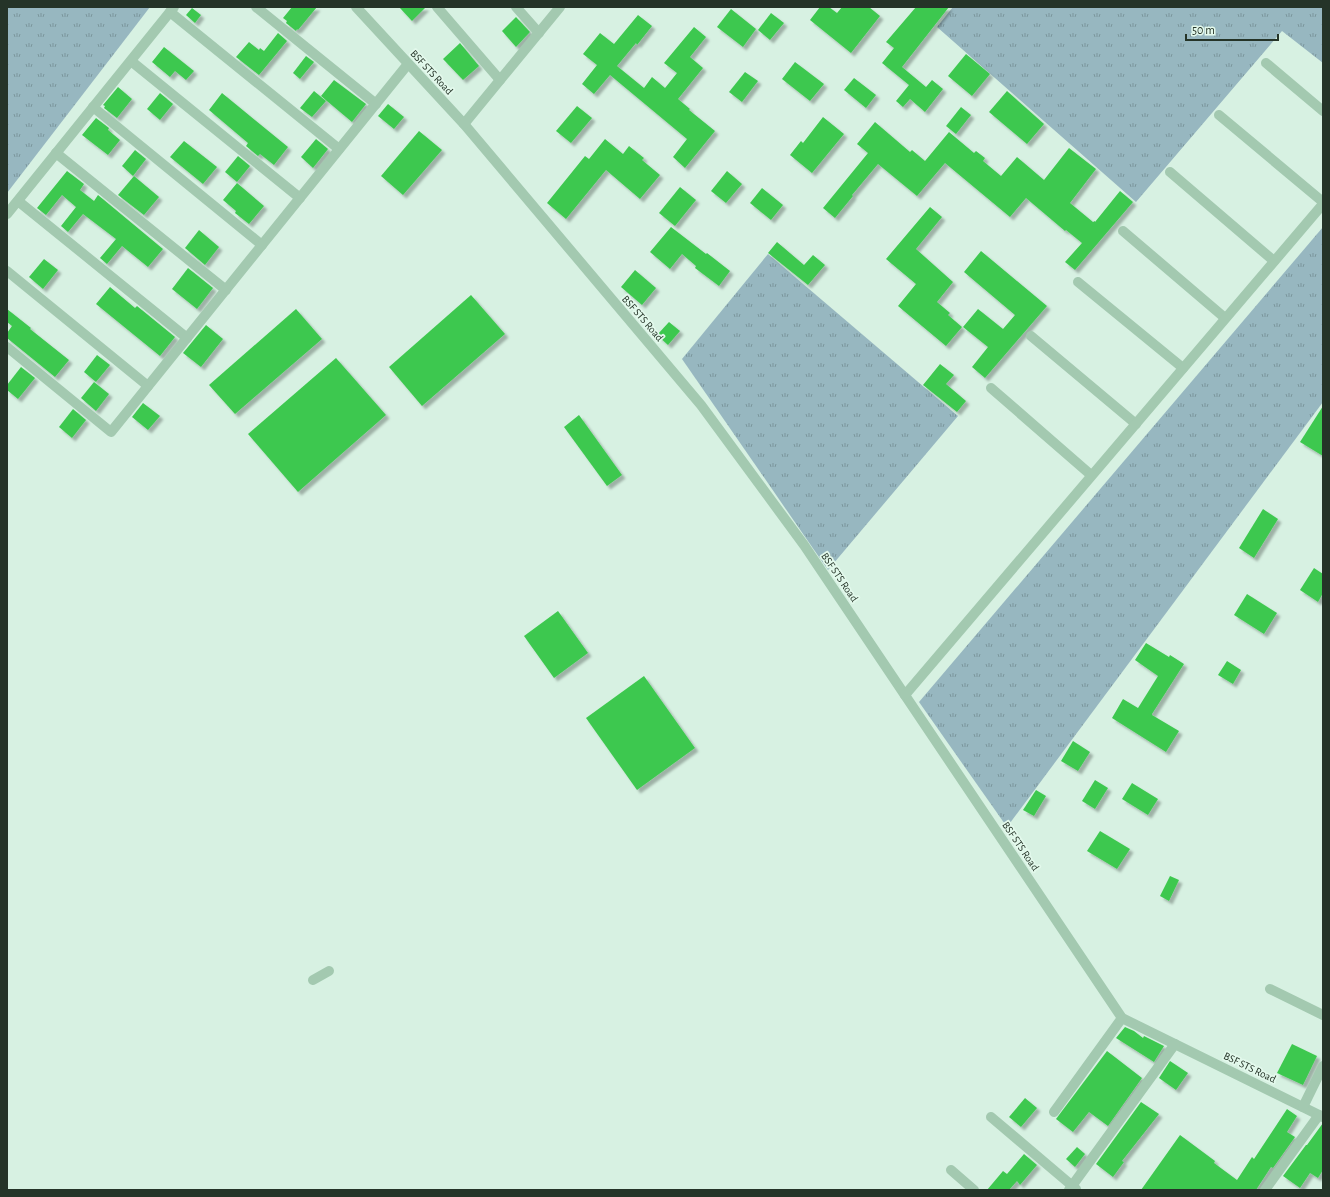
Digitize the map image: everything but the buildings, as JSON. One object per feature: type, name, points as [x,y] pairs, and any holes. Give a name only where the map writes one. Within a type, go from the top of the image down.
[{"type":"street","points":[[256,7],[376,104]]},
{"type":"street","name":"BSF STS Road","points":[[356,7],[464,124],[701,405],[804,545],[1122,1018],[1321,1116]]},
{"type":"street","points":[[437,7],[500,80]]},
{"type":"street","points":[[516,7],[539,33]]},
{"type":"street","points":[[464,124],[560,7]]},
{"type":"street","points":[[7,214],[172,10],[339,149]]},
{"type":"street","points":[[131,61],[300,198]]},
{"type":"street","points":[[1266,63],[1323,111]]},
{"type":"street","points":[[7,347],[111,432],[408,64]]},
{"type":"street","points":[[93,108],[262,244]]},
{"type":"street","points":[[905,695],[1323,203],[1219,115]]},
{"type":"street","points":[[56,153],[226,290]]},
{"type":"street","points":[[1170,172],[1274,261]]},
{"type":"street","points":[[18,201],[187,338]]},
{"type":"street","points":[[1123,231],[1225,318]]},
{"type":"street","points":[[7,271],[148,386]]},
{"type":"street","points":[[1078,282],[1183,368]]},
{"type":"street","points":[[1031,336],[1136,424]]},
{"type":"street","points":[[991,388],[1091,475]]},
{"type":"street","points":[[313,980],[328,971]]},
{"type":"street","points":[[1270,989],[1323,1015]]},
{"type":"street","points":[[1054,1112],[1122,1018]]},
{"type":"street","points":[[991,1117],[1073,1189],[1175,1044]]},
{"type":"street","points":[[1303,1107],[1323,1066]]},
{"type":"street","points":[[1265,1190],[1321,1116]]},
{"type":"street","points":[[951,1170],[974,1190]]},
{"type":"green space","points":[[7,7],[150,7],[7,193]]},
{"type":"green space","points":[[953,7],[1323,7],[1323,63],[1282,31],[1136,202],[937,27]]},
{"type":"green space","points":[[1323,227],[1323,402],[1007,827],[919,702]]},
{"type":"green space","points":[[768,254],[958,416],[828,570],[682,359]]}]
